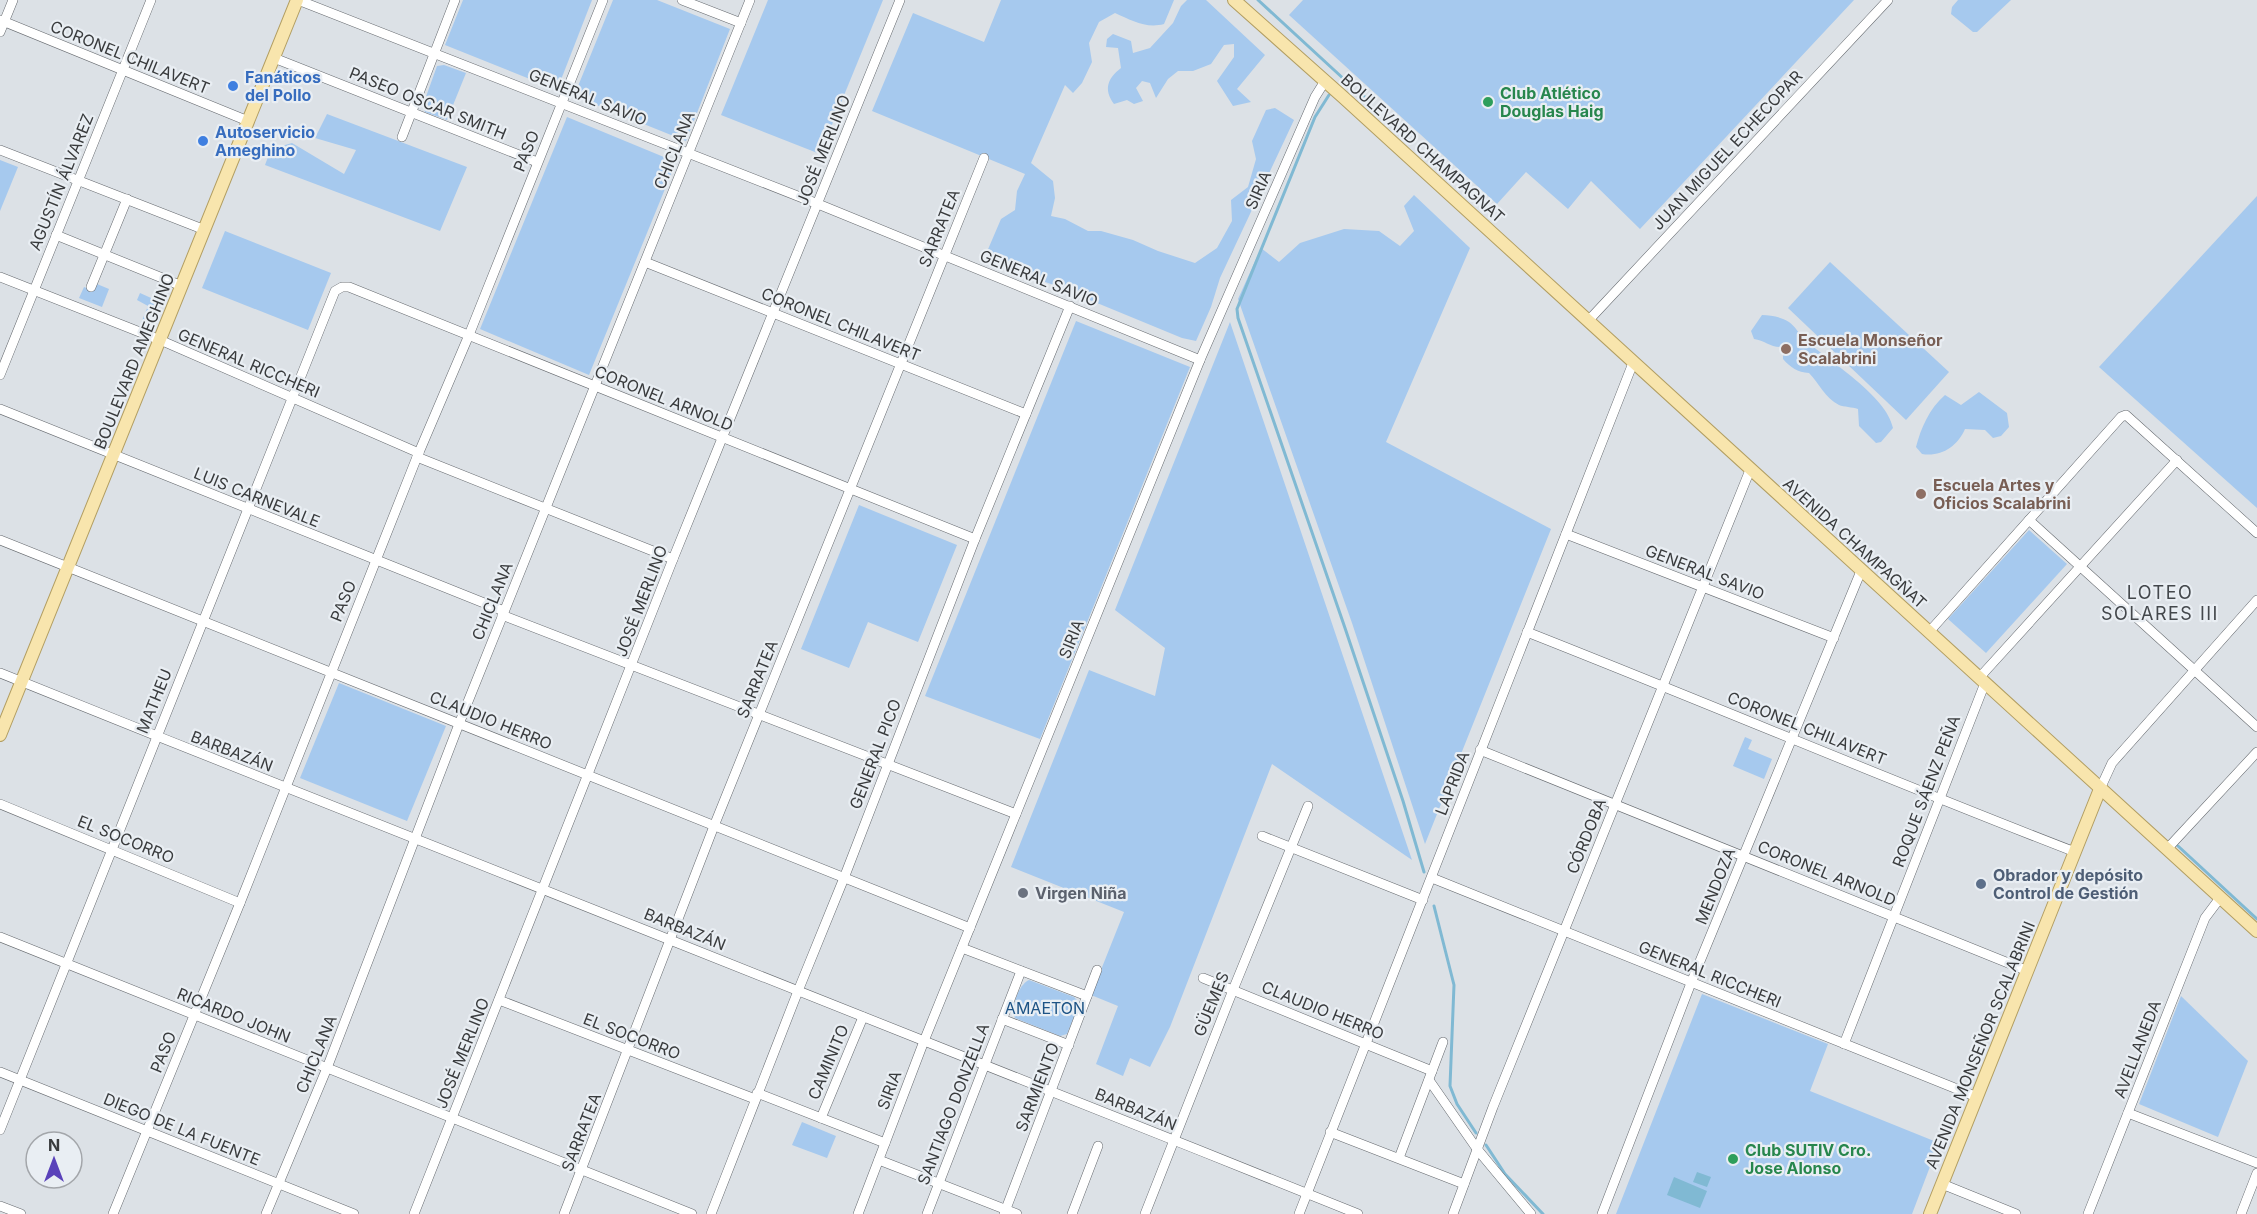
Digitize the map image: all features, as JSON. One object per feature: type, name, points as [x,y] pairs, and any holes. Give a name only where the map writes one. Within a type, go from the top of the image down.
[{"type":"main road","name":"BOULEVARD AMEGHINO","points":[[0,735],[298,0]]},
{"type":"main road","name":"BOULEVARD CHAMPAGNAT","points":[[1240,2],[1588,321]]},
{"type":"main road","name":"AVENIDA CHAMPAGÑAT","points":[[1588,321],[2257,931]]},
{"type":"main road","name":"AVENIDA MONSEÑOR SCALABRINI","points":[[1930,1214],[2100,789]]},
{"type":"street","points":[[0,32],[2,21],[13,0]]},
{"type":"street","name":"AGUSTÍN ÁLVAREZ","points":[[0,375],[151,0]]},
{"type":"street","name":"GENERAL SAVIO","points":[[298,0],[818,204],[1200,360]]},
{"type":"street","points":[[402,136],[455,0]]},
{"type":"street","name":"PASO","points":[[113,1214],[603,0]]},
{"type":"street","points":[[682,0],[741,23]]},
{"type":"street","name":"CHICLANA","points":[[266,1214],[327,1068],[459,724],[750,0]]},
{"type":"street","name":"JOSÉ MERLINO","points":[[414,1214],[721,438],[900,0]]},
{"type":"street","name":"JUAN MIGUEL ECHECOPAR","points":[[1588,321],[1888,0]]},
{"type":"street","name":"CORONEL CHILAVERT","points":[[2,21],[248,121]]},
{"type":"street","name":"PASEO OSCAR SMITH","points":[[274,58],[537,162]]},
{"type":"street","name":"SIRIA","points":[[858,1214],[924,1041],[1200,360],[1315,97],[1325,81]]},
{"type":"street","points":[[0,150],[205,230]]},
{"type":"street","name":"SARRATEA","points":[[564,1214],[583,1170],[669,939],[984,158]]},
{"type":"street","points":[[91,287],[127,199]]},
{"type":"street","points":[[56,235],[182,286]]},
{"type":"street","name":"CORONEL CHILAVERT","points":[[645,262],[1026,414]]},
{"type":"street","name":"GENERAL RICCHERI","points":[[0,277],[160,340],[418,455],[673,559]]},
{"type":"street","name":"CORONEL ARNOLD","points":[[342,286],[975,539]]},
{"type":"street","name":"MATHEU","points":[[0,1130],[335,291],[342,286]]},
{"type":"street","name":"GENERAL PICO","points":[[711,1214],[975,539],[1070,306]]},
{"type":"street","name":"LAPRIDA","points":[[1299,1214],[1364,1043],[1432,878],[1480,750],[1633,363]]},
{"type":"street","name":"LUIS CARNEVALE","points":[[0,409],[632,666],[1016,814]]},
{"type":"street","points":[[1929,633],[2121,417],[2126,415],[2257,533]]},
{"type":"street","name":"ROQUE SÁENZ PEÑA","points":[[1844,1044],[1982,681],[2080,566],[2177,460]]},
{"type":"street","name":"CÓRDOBA","points":[[1453,1214],[1477,1149],[1750,470]]},
{"type":"street","points":[[2029,520],[2257,727]]},
{"type":"street","name":"GENERAL SAVIO","points":[[1566,534],[1834,638]]},
{"type":"street","name":"CLAUDIO HERRO","points":[[0,540],[970,928]]},
{"type":"street","name":"MENDOZA","points":[[1602,1214],[1691,982],[1861,571]]},
{"type":"street","points":[[2100,789],[2112,763],[2257,600]]},
{"type":"street","name":"CORONEL CHILAVERT","points":[[1527,632],[1793,738],[1938,799],[2075,852]]},
{"type":"street","name":"BARBAZÁN","points":[[0,673],[1358,1214]]},
{"type":"street","name":"CORONEL ARNOLD","points":[[1480,750],[2028,971]]},
{"type":"street","points":[[2168,849],[2257,752]]},
{"type":"street","name":"EL SOCORRO","points":[[0,804],[240,903]]},
{"type":"street","name":"GÜEMES","points":[[1145,1214],[1308,806]]},
{"type":"street","points":[[1262,836],[1423,900]]},
{"type":"street","name":"GENERAL RICCHERI","points":[[1432,878],[1977,1097]]},
{"type":"street","name":"AVELLANEDA","points":[[2088,1214],[2205,918],[2220,898]]},
{"type":"street","name":"RICARDO JOHN","points":[[0,937],[692,1214]]},
{"type":"street","points":[[962,948],[1087,996]]},
{"type":"street","name":"SARMIENTO","points":[[1005,1212],[1097,970]]},
{"type":"street","name":"SANTIAGO DONZELLA","points":[[927,1214],[1022,971]]},
{"type":"street","name":"CLAUDIO HERRO","points":[[1203,978],[1364,1043],[1431,1075]]},
{"type":"street","name":"EL SOCORRO","points":[[499,1000],[627,1051],[821,1118],[885,1143]]},
{"type":"street","name":"CAMINITO","points":[[821,1118],[863,1017]]},
{"type":"street","points":[[1002,1018],[1069,1045]]},
{"type":"street","points":[[1399,1158],[1443,1042]]},
{"type":"street","name":"DIEGO DE LA FUENTE","points":[[0,1072],[354,1214]]},
{"type":"street","points":[[1431,1075],[1477,1149],[1531,1214]]},
{"type":"street","points":[[2128,1113],[2257,1163]]},
{"type":"street","points":[[1330,1132],[1464,1184]]},
{"type":"street","points":[[1071,1214],[1098,1146]]},
{"type":"street","points":[[879,1160],[1005,1212],[1017,1214]]},
{"type":"street","points":[[2241,1214],[2257,1173]]},
{"type":"street","points":[[1942,1184],[2016,1214]]},
{"type":"street","points":[[0,1206],[21,1214]]},
{"type":"green space","points":[[463,0],[592,0],[557,90],[445,45]]},
{"type":"green space","points":[[613,0],[657,0],[730,29],[686,141],[574,96]]},
{"type":"green space","points":[[768,0],[883,0],[820,154],[721,115]]},
{"type":"green space","points":[[1001,0],[1174,0],[1164,24],[1145,25],[1115,13],[1099,22],[1089,43],[1092,62],[1082,83],[1073,93],[1065,85],[1031,163],[1053,181],[1055,198],[1051,216],[1065,219],[1088,231],[1101,231],[1133,240],[1195,263],[1217,248],[1232,221],[1231,200],[1248,187],[1256,159],[1252,141],[1266,110],[1275,108],[1294,120],[1220,278],[1211,307],[1196,341],[1182,338],[1051,284],[1000,266],[986,254],[1001,219],[1015,210],[1017,191],[1025,174],[872,111],[913,13],[984,42]]},
{"type":"green space","points":[[1187,0],[1206,0],[1265,55],[1237,89],[1251,102],[1233,106],[1217,81],[1234,57],[1234,44],[1224,45],[1211,64],[1193,71],[1178,71],[1168,79],[1156,98],[1150,83],[1142,81],[1136,88],[1143,101],[1134,104],[1127,100],[1114,104],[1108,84],[1121,68],[1118,48],[1106,47],[1107,39],[1113,34],[1131,41],[1133,53],[1150,48],[1173,23],[1181,6]]},
{"type":"green space","points":[[1303,0],[1854,0],[1640,229],[1591,181],[1568,209],[1526,172],[1497,204],[1289,15]]},
{"type":"green space","points":[[1958,0],[2011,0],[1977,32],[1973,32],[1951,14],[1952,7]]},
{"type":"green space","points":[[444,65],[466,73],[447,120],[425,112],[423,105],[437,66]]},
{"type":"green space","points":[[327,114],[467,167],[440,231],[265,165],[271,149],[292,143],[344,174],[356,150],[315,138]]},
{"type":"green space","points":[[567,117],[676,162],[589,375],[480,329]]},
{"type":"green space","points":[[0,160],[18,167],[0,211]]},
{"type":"green space","points":[[1414,195],[1470,248],[1386,442],[1551,529],[1425,844],[1352,623],[1238,299],[1261,248],[1279,262],[1300,243],[1344,229],[1379,231],[1400,246],[1414,231],[1404,206]]},
{"type":"green space","points":[[2257,196],[2257,508],[2099,367]]},
{"type":"green space","points":[[225,231],[331,273],[308,330],[202,288]]},
{"type":"green space","points":[[1830,262],[1949,372],[1906,420],[1788,308]]},
{"type":"green space","points":[[97,284],[109,289],[102,307],[79,298],[84,287],[94,291]]},
{"type":"green space","points":[[140,293],[160,302],[150,327],[141,323],[148,306],[137,300]]},
{"type":"green space","points":[[1762,315],[1789,322],[1805,340],[1869,392],[1888,416],[1893,428],[1881,442],[1876,443],[1859,426],[1858,409],[1841,406],[1834,402],[1809,373],[1798,371],[1783,359],[1780,347],[1754,339],[1751,331]]},
{"type":"green space","points":[[1076,321],[1190,367],[1040,739],[925,696]]},
{"type":"green space","points":[[1230,322],[1412,860],[1272,764],[1170,1027],[1150,1067],[1130,1058],[1123,1076],[1096,1064],[1118,1006],[1091,995],[1124,912],[1011,867],[1089,670],[1155,696],[1165,648],[1115,610]]},
{"type":"green space","points":[[1979,392],[2007,413],[2009,427],[2001,436],[1993,438],[1985,430],[1965,429],[1958,441],[1948,449],[1936,454],[1922,454],[1916,447],[1918,440],[1926,419],[1939,400],[1945,395],[1961,405]]},
{"type":"green space","points":[[859,505],[957,545],[918,642],[868,622],[849,668],[801,649]]},
{"type":"green space","points":[[2029,530],[2067,564],[1986,653],[1948,619]]},
{"type":"green space","points":[[339,683],[446,726],[407,821],[300,778]]},
{"type":"green space","points":[[1745,737],[1752,740],[1748,749],[1772,759],[1764,779],[1733,766]]},
{"type":"green space","name":"AMAETON","points":[[1029,980],[1074,997],[1078,1001],[1078,1007],[1067,1034],[1060,1036],[1015,1018],[1016,997],[1025,982]]},
{"type":"green space","points":[[1702,994],[1828,1044],[1810,1091],[1939,1143],[1912,1214],[1616,1214]]},
{"type":"green space","points":[[2181,996],[2248,1061],[2218,1137],[2139,1104]]},
{"type":"green space","points":[[802,1122],[836,1136],[827,1158],[792,1145]]},
{"type":"shaded area","points":[[1697,1172],[1711,1177],[1707,1187],[1693,1182]]},
{"type":"shaded area","points":[[1674,1177],[1707,1191],[1700,1208],[1667,1195]]},
{"type":"waterway","points":[[1258,0],[1346,81]]},
{"type":"waterway","points":[[1358,91],[1364,96]]},
{"type":"waterway","points":[[1329,95],[1315,117],[1237,309],[1238,318],[1345,628],[1403,801],[1424,872]]},
{"type":"waterway","points":[[2178,846],[2257,919]]},
{"type":"waterway","points":[[1434,906],[1454,985],[1450,1086],[1457,1104],[1476,1133]]},
{"type":"waterway","points":[[1486,1145],[1505,1174],[1543,1214]]},
{"type":"place","name":"Fanáticos del Pollo","points":[[233,86]]},
{"type":"place","name":"Club Atlético Douglas Haig","points":[[1488,102]]},
{"type":"place","name":"Autoservicio Ameghino","points":[[203,141]]},
{"type":"place","name":"Escuela Monseñor Scalabrini","points":[[1786,349]]},
{"type":"place","name":"Escuela Artes y Oficios Scalabrini","points":[[1921,494]]},
{"type":"place","name":"Obrador y depósito Control de Gestión","points":[[1981,884]]},
{"type":"place","name":"Virgen Niña","points":[[1023,893]]},
{"type":"place","name":"Club SUTIV Cro. Jose Alonso","points":[[1733,1159]]},
{"type":"district","name":"LOTEO SOLARES III","points":[[2160,603]]}]
